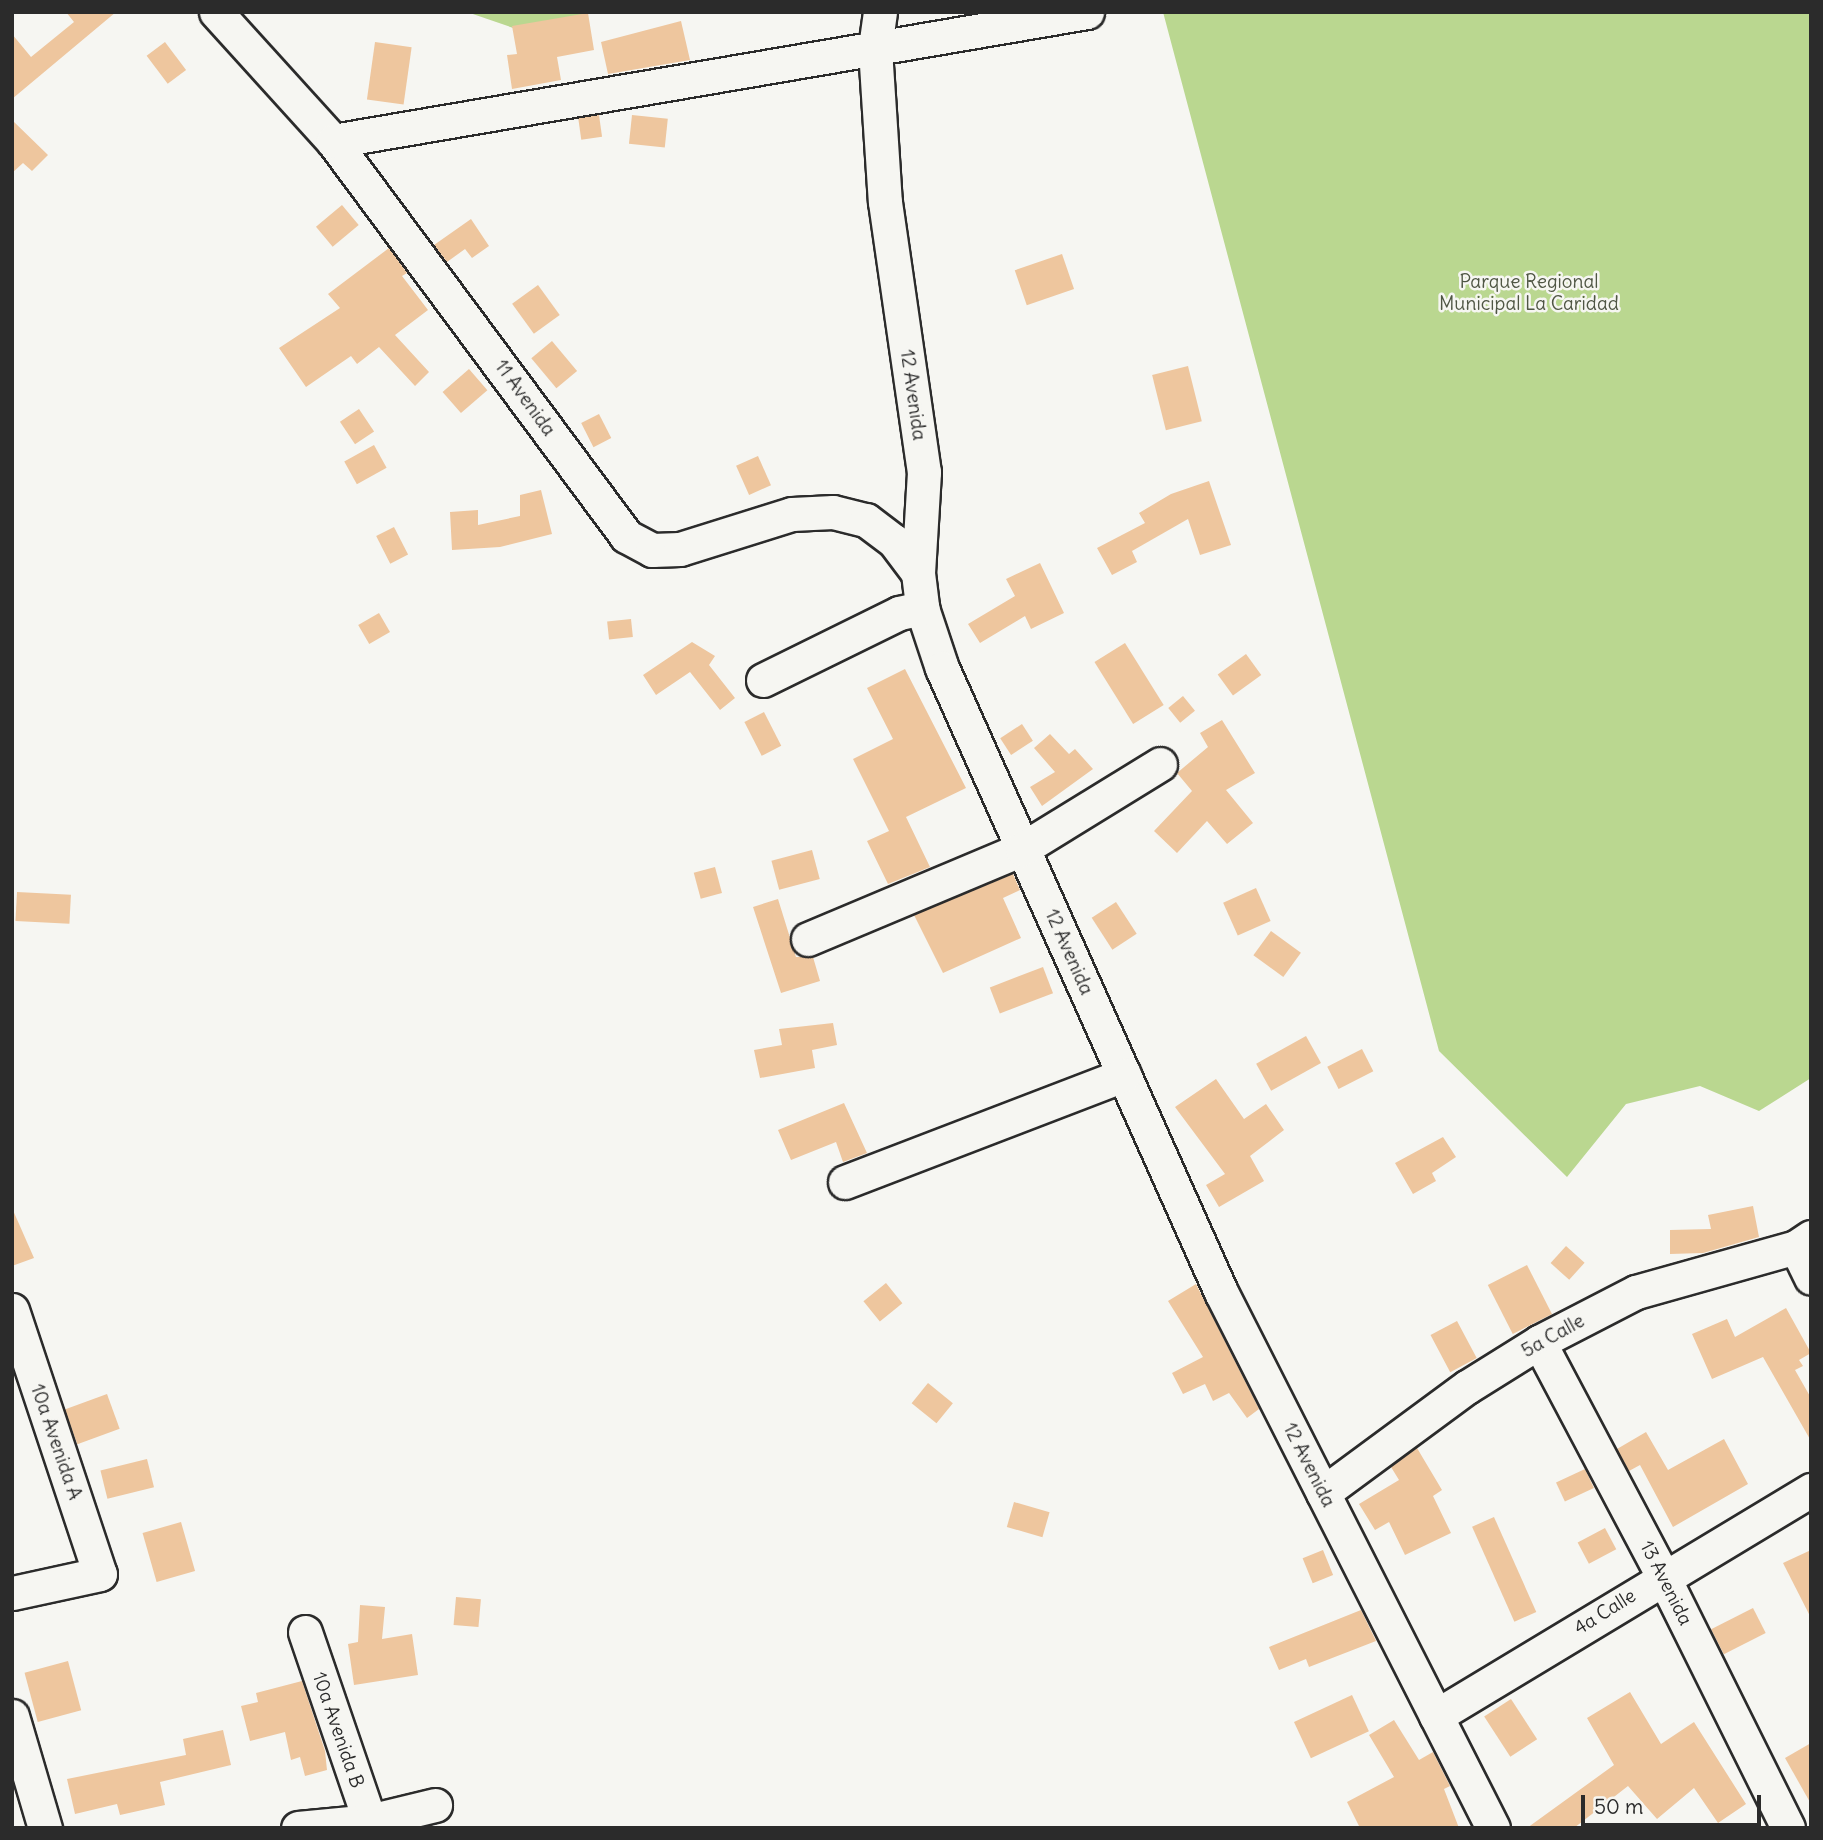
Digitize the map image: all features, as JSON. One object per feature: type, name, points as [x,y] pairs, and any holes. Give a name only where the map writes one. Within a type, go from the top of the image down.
[{"type":"street","name":"11 Avenida","points":[[216,12],[333,141],[626,536],[652,550],[680,549],[793,514],[833,512],[866,520],[894,541],[918,572]]},
{"type":"street","name":"12 Avenida","points":[[880,12],[875,49],[885,202],[924,472],[918,572],[922,608],[942,668],[1222,1292],[1493,1828]]},
{"type":"street","points":[[333,141],[1087,12]]},
{"type":"street","points":[[763,680],[899,613],[922,608]]},
{"type":"street","points":[[808,939],[1022,849],[1160,764]]},
{"type":"street","points":[[845,1182],[1124,1075]]},
{"type":"street","points":[[1803,1242],[1811,1278]]},
{"type":"street","name":"5a Calle","points":[[1323,1493],[1467,1387],[1539,1342],[1636,1292],[1803,1242]]},
{"type":"street","name":"10a Avenida A","points":[[12,1310],[100,1574],[12,1593]]},
{"type":"street","name":"13 Avenida","points":[[1539,1342],[1793,1824]]},
{"type":"street","name":"4a Calle","points":[[1436,1716],[1663,1576],[1811,1490]]},
{"type":"street","name":"10a Avenida B","points":[[305,1632],[370,1824]]},
{"type":"street","points":[[12,1716],[45,1828]]},
{"type":"street","points":[[298,1828],[370,1824],[435,1805]]},
{"type":"green space","points":[[467,12],[589,12],[551,41]]},
{"type":"green space","name":"Parque Regional Municipal La Caridad","points":[[1163,12],[1811,12],[1811,1078],[1759,1111],[1700,1086],[1626,1104],[1567,1177],[1439,1051]]},
{"type":"building","points":[[66,12],[116,12],[12,99],[12,34],[31,57],[74,22]]},
{"type":"building","points":[[588,13],[594,50],[557,57],[561,80],[512,89],[507,55],[517,54],[512,26]]},
{"type":"building","points":[[681,21],[690,60],[608,74],[601,42]]},
{"type":"building","points":[[165,42],[186,70],[168,84],[147,56]]},
{"type":"building","points":[[375,42],[412,47],[404,105],[367,99]]},
{"type":"building","points":[[599,115],[602,137],[581,140],[578,118]]},
{"type":"building","points":[[632,115],[668,119],[665,148],[629,144]]},
{"type":"building","points":[[12,120],[48,155],[32,171],[23,163],[12,173]]},
{"type":"building","points":[[342,205],[359,225],[333,247],[316,227]]},
{"type":"building","points":[[471,219],[489,246],[472,258],[465,249],[447,262],[434,245]]},
{"type":"building","points":[[389,248],[407,273],[402,276],[428,310],[395,335],[429,372],[415,386],[379,347],[357,364],[351,356],[306,387],[279,348],[340,308],[328,294]]},
{"type":"building","points":[[1062,254],[1074,289],[1027,305],[1015,270]]},
{"type":"building","points":[[538,285],[560,315],[534,334],[512,304]]},
{"type":"building","points":[[552,341],[577,371],[556,388],[531,358]]},
{"type":"building","points":[[1188,366],[1202,421],[1166,430],[1152,375]]},
{"type":"building","points":[[469,369],[487,390],[461,413],[443,392]]},
{"type":"building","points":[[359,409],[374,431],[355,444],[340,422]]},
{"type":"building","points":[[599,414],[611,438],[593,447],[581,423]]},
{"type":"building","points":[[374,445],[387,468],[357,484],[344,461]]},
{"type":"building","points":[[758,456],[771,485],[749,495],[736,466]]},
{"type":"building","points":[[1209,481],[1231,545],[1200,555],[1188,519],[1132,551],[1137,562],[1112,575],[1097,548],[1145,523],[1139,513],[1171,494]]},
{"type":"building","points":[[541,490],[552,534],[500,547],[452,550],[450,512],[478,510],[478,525],[520,516],[520,495]]},
{"type":"building","points":[[394,527],[408,555],[390,564],[376,536]]},
{"type":"building","points":[[1040,563],[1064,613],[1031,629],[1025,616],[980,643],[968,624],[1015,596],[1006,579]]},
{"type":"building","points":[[379,613],[390,632],[369,644],[358,625]]},
{"type":"building","points":[[631,619],[633,637],[609,639],[607,622]]},
{"type":"building","points":[[692,642],[715,656],[709,665],[735,698],[720,710],[690,672],[656,695],[643,675]]},
{"type":"building","points":[[1125,643],[1164,705],[1133,724],[1094,662]]},
{"type":"building","points":[[1246,654],[1261,675],[1233,696],[1218,675]]},
{"type":"building","points":[[905,669],[966,788],[906,817],[930,867],[888,884],[867,841],[889,831],[853,759],[893,739],[867,688]]},
{"type":"building","points":[[1183,696],[1195,711],[1180,723],[1168,708]]},
{"type":"building","points":[[764,712],[781,746],[762,756],[744,722]]},
{"type":"building","points":[[1222,720],[1255,773],[1226,790],[1253,823],[1227,844],[1207,821],[1177,853],[1154,831],[1192,791],[1177,773],[1208,747],[1200,733]]},
{"type":"building","points":[[1022,724],[1033,741],[1011,755],[1000,738]]},
{"type":"building","points":[[1050,734],[1069,754],[1075,749],[1093,769],[1042,806],[1030,787],[1055,772],[1034,748]]},
{"type":"building","points":[[812,850],[820,879],[779,890],[771,861]]},
{"type":"building","points":[[715,867],[722,893],[701,899],[694,873]]},
{"type":"building","points":[[1013,874],[1020,890],[1003,898],[1021,938],[943,973],[914,915]]},
{"type":"building","points":[[1256,888],[1271,921],[1238,936],[1223,903]]},
{"type":"building","points":[[17,892],[71,895],[69,924],[15,921]]},
{"type":"building","points":[[778,899],[796,957],[813,957],[820,981],[781,993],[753,907]]},
{"type":"building","points":[[1116,902],[1137,934],[1112,950],[1092,918]]},
{"type":"building","points":[[1271,931],[1301,953],[1283,977],[1253,955]]},
{"type":"building","points":[[1043,967],[1053,993],[1000,1014],[990,987]]},
{"type":"building","points":[[833,1023],[837,1045],[812,1050],[815,1068],[760,1078],[754,1050],[782,1045],[779,1029]]},
{"type":"building","points":[[1306,1036],[1321,1063],[1271,1091],[1256,1064]]},
{"type":"building","points":[[1362,1049],[1373,1071],[1339,1089],[1327,1067]]},
{"type":"building","points":[[1216,1079],[1244,1119],[1266,1104],[1284,1130],[1250,1156],[1264,1181],[1219,1207],[1206,1185],[1225,1174],[1175,1107]]},
{"type":"building","points":[[844,1103],[867,1153],[843,1162],[836,1142],[791,1160],[778,1130]]},
{"type":"building","points":[[1443,1137],[1456,1157],[1432,1173],[1436,1181],[1413,1194],[1395,1163]]},
{"type":"building","points":[[1753,1206],[1759,1237],[1703,1253],[1670,1254],[1670,1230],[1711,1229],[1708,1215]]},
{"type":"building","points":[[12,1208],[34,1258],[12,1266]]},
{"type":"building","points":[[1566,1246],[1585,1263],[1569,1280],[1551,1263]]},
{"type":"building","points":[[1527,1265],[1552,1314],[1513,1334],[1488,1285]]},
{"type":"building","points":[[886,1283],[902,1303],[880,1321],[863,1301]]},
{"type":"building","points":[[1196,1284],[1259,1409],[1247,1418],[1229,1393],[1213,1401],[1205,1384],[1183,1394],[1172,1373],[1203,1357],[1168,1301]]},
{"type":"building","points":[[1786,1308],[1811,1353],[1799,1360],[1803,1366],[1795,1370],[1811,1398],[1811,1441],[1763,1357],[1712,1379],[1692,1334],[1727,1319],[1735,1337]]},
{"type":"building","points":[[1457,1321],[1477,1358],[1450,1372],[1431,1335]]},
{"type":"building","points":[[928,1383],[953,1403],[937,1423],[912,1403]]},
{"type":"building","points":[[107,1394],[120,1429],[77,1444],[65,1409]]},
{"type":"building","points":[[1646,1432],[1668,1470],[1724,1439],[1748,1484],[1673,1527],[1640,1465],[1629,1471],[1617,1449]]},
{"type":"building","points":[[1417,1448],[1442,1490],[1433,1496],[1451,1533],[1405,1555],[1389,1522],[1375,1530],[1359,1504],[1399,1480],[1391,1467]]},
{"type":"building","points":[[147,1459],[154,1487],[107,1499],[100,1471]]},
{"type":"building","points":[[1585,1469],[1594,1488],[1565,1502],[1556,1483]]},
{"type":"building","points":[[1014,1502],[1050,1512],[1042,1537],[1007,1527]]},
{"type":"building","points":[[1494,1517],[1536,1612],[1514,1622],[1472,1527]]},
{"type":"building","points":[[181,1522],[195,1571],[157,1582],[143,1533]]},
{"type":"building","points":[[1605,1528],[1616,1549],[1589,1564],[1578,1543]]},
{"type":"building","points":[[1323,1550],[1333,1575],[1313,1583],[1303,1558]]},
{"type":"building","points":[[1811,1550],[1811,1618],[1783,1563]]},
{"type":"building","points":[[456,1597],[481,1599],[478,1627],[454,1625]]},
{"type":"building","points":[[360,1605],[385,1607],[382,1639],[412,1634],[418,1675],[354,1685],[348,1644],[358,1642]]},
{"type":"building","points":[[1753,1608],[1766,1633],[1724,1654],[1711,1629]]},
{"type":"building","points":[[1361,1610],[1376,1641],[1309,1667],[1306,1659],[1279,1670],[1269,1647]]},
{"type":"building","points":[[68,1661],[81,1710],[38,1722],[25,1673]]},
{"type":"building","points":[[302,1681],[325,1751],[327,1770],[305,1776],[300,1757],[291,1760],[285,1732],[250,1741],[241,1706],[258,1702],[256,1693]]},
{"type":"building","points":[[1630,1692],[1661,1744],[1694,1722],[1746,1804],[1718,1823],[1694,1788],[1657,1819],[1628,1786],[1574,1828],[1527,1828],[1614,1765],[1587,1718]]},
{"type":"building","points":[[1352,1695],[1369,1731],[1311,1758],[1294,1722]]},
{"type":"building","points":[[1511,1699],[1537,1739],[1510,1757],[1484,1716]]},
{"type":"building","points":[[1394,1720],[1419,1760],[1433,1752],[1450,1786],[1444,1789],[1459,1828],[1360,1828],[1347,1802],[1394,1777],[1369,1735]]},
{"type":"building","points":[[223,1730],[231,1765],[160,1782],[165,1805],[120,1815],[117,1804],[75,1814],[67,1779],[186,1755],[183,1739]]},
{"type":"building","points":[[1811,1743],[1811,1804],[1785,1758]]}]
